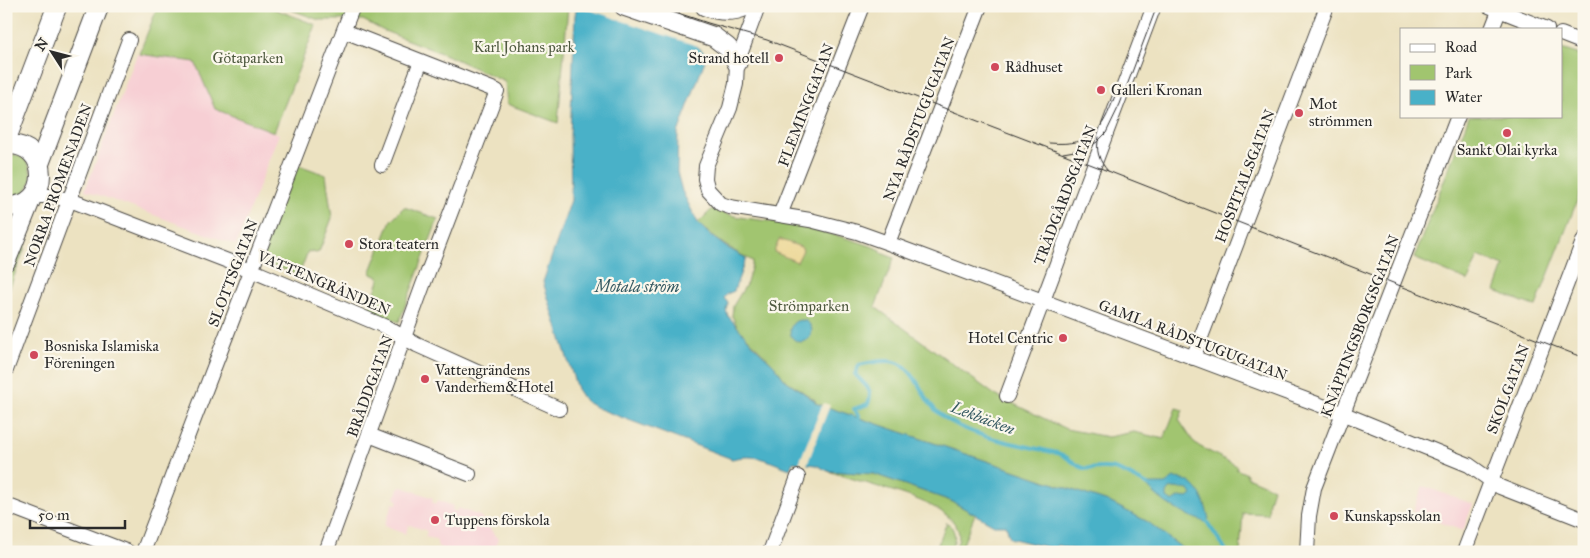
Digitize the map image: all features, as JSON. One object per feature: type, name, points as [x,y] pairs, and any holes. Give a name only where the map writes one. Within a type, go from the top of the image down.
[{"type":"main road","points":[[6,140],[56,6]]},
{"type":"main road","name":"NORRA PROMENADEN","points":[[6,261],[32,197],[39,187],[40,171],[99,6]]},
{"type":"main road","points":[[624,6],[714,37],[733,54],[737,64]]},
{"type":"main road","points":[[709,8],[737,10],[746,6]]},
{"type":"main road","points":[[6,145],[18,145],[29,151],[40,171]]},
{"type":"main road","points":[[6,206],[16,206],[32,197]]},
{"type":"street","name":"SLOTTSGATAN","points":[[144,552],[251,270],[301,148],[353,6]]},
{"type":"street","name":"GAMLA RÅDSTUGUGATAN","points":[[758,6],[737,64],[736,84],[730,108],[706,166],[705,179],[708,190],[721,204],[742,210],[810,220],[857,232],[888,243],[1344,414],[1469,464],[1500,487],[1584,520]]},
{"type":"street","name":"FLEMINGGATAN","points":[[780,215],[862,6]]},
{"type":"street","name":"NYA RÅDSTUGUGATAN","points":[[888,243],[980,6]]},
{"type":"street","name":"HOSPITALSGATAN","points":[[1194,358],[1327,6]]},
{"type":"street","name":"TRÄDGÅRDSGATAN","points":[[1008,396],[1151,7]]},
{"type":"street","points":[[1492,28],[1496,8],[1545,28]]},
{"type":"street","points":[[344,31],[421,61],[382,165]]},
{"type":"street","points":[[1562,34],[1584,43]]},
{"type":"street","name":"NORRA PROMENADEN","points":[[6,370],[129,40]]},
{"type":"street","name":"BRÅDDGATAN","points":[[326,552],[405,338],[448,205],[497,91],[421,61]]},
{"type":"street","name":"KNÄPPINGSBORGSGATAN","points":[[1307,552],[1308,516],[1314,488],[1457,118]]},
{"type":"street","name":"VATTENGRÄNDEN","points":[[40,171],[53,188],[70,200]]},
{"type":"street","name":"VATTENGRÄNDEN","points":[[32,197],[50,196],[70,200],[251,270],[386,327],[416,345],[559,409]]},
{"type":"street","name":"SKOLGATAN","points":[[1464,552],[1584,239]]},
{"type":"street","points":[[369,435],[469,474]]},
{"type":"street","points":[[770,552],[798,477]]},
{"type":"street","points":[[6,505],[128,552]]},
{"type":"shaded area","points":[[137,54],[195,62],[215,109],[279,134],[236,245],[85,190]]},
{"type":"shaded area","points":[[1423,486],[1473,504],[1463,531],[1413,512]]},
{"type":"shaded area","name":"Tuppens förskola","points":[[403,487],[433,498],[432,502],[436,504],[438,500],[453,506],[452,509],[456,512],[458,508],[480,516],[498,539],[493,552],[441,552],[442,548],[438,547],[436,539],[425,537],[427,532],[425,530],[409,525],[405,534],[384,526],[393,503],[397,504],[398,500],[395,498],[398,488]]},
{"type":"green space","name":"Götaparken","points":[[158,6],[267,6],[316,25],[274,132],[215,109],[195,62],[139,54]]},
{"type":"green space","name":"Karl Johans park","points":[[281,6],[568,6],[558,123],[507,104],[505,82],[451,57],[382,30],[363,20],[319,20]]},
{"type":"green space","points":[[1562,49],[1584,56],[1584,183],[1536,306],[1495,291],[1504,266],[1478,256],[1468,281],[1414,258],[1468,118],[1562,118]]},
{"type":"green space","points":[[6,154],[18,156],[26,160],[30,168],[32,180],[24,194],[6,199]]},
{"type":"green space","points":[[296,164],[326,175],[332,218],[319,252],[308,251],[299,275],[259,260]]},
{"type":"green space","points":[[404,207],[438,219],[399,322],[368,310],[380,278],[372,274],[371,271],[391,220]]},
{"type":"green space","name":"Strömparken","points":[[712,209],[733,216],[799,226],[840,236],[881,250],[881,253],[894,258],[875,307],[995,395],[1066,429],[1108,437],[1134,432],[1164,439],[1176,408],[1183,410],[1179,420],[1195,444],[1237,466],[1236,469],[1247,474],[1247,477],[1273,488],[1268,514],[1243,513],[1240,552],[1187,552],[1148,522],[1111,503],[815,403],[815,400],[784,379],[774,365],[738,328],[732,316],[733,306],[747,283],[753,261],[724,244],[698,223]]},
{"type":"green space","points":[[20,239],[25,248],[6,297],[6,275]]},
{"type":"green space","points":[[828,471],[874,474],[951,501],[975,514],[960,552],[952,552],[959,538],[956,526],[947,516],[933,506],[899,493]]},
{"type":"green space","points":[[947,522],[953,529],[955,537],[953,544],[948,552],[935,552]]},
{"type":"sand","points":[[779,239],[801,247],[803,250],[797,262],[774,252]]},
{"type":"water","name":"Motala ström","points":[[577,6],[709,6],[697,46],[707,55],[678,133],[677,172],[682,191],[698,223],[726,247],[746,258],[734,291],[727,294],[724,298],[728,303],[726,310],[728,316],[774,365],[784,379],[815,401],[815,403],[1111,503],[1148,522],[1187,552],[1082,552],[1057,545],[1055,549],[1010,538],[1006,525],[994,525],[951,501],[874,474],[828,471],[816,465],[793,462],[790,469],[755,457],[732,459],[597,408],[585,401],[577,389],[543,282],[571,200],[570,137],[575,15]]},
{"type":"water","points":[[801,320],[811,327],[812,331],[805,341],[801,342],[791,335],[790,331],[797,321]]},
{"type":"water","points":[[1174,478],[1189,482],[1199,491],[1209,519],[1205,522],[1180,511],[1158,497],[1145,484],[1165,484]],"holes":[[[1170,489],[1189,490],[1192,495],[1188,498],[1179,497],[1173,502],[1167,498],[1167,493]]]},
{"type":"pier","points":[[578,6],[712,6],[700,47]]},
{"type":"pier","points":[[823,403],[830,405],[807,465],[799,463]]},
{"type":"waterway","name":"Lekbäcken","points":[[859,417],[854,409],[868,404],[870,399],[868,388],[855,374],[859,365],[880,361],[896,362],[903,365],[915,378],[935,410],[955,424],[998,440],[1061,454],[1084,468],[1110,468],[1118,470],[1148,485]]},
{"type":"waterway","name":"Lekbäcken","points":[[1205,519],[1227,552]]},
{"type":"tram line","points":[[657,6],[767,40],[1108,171],[1584,358]]},
{"type":"tram line","points":[[1063,153],[1086,149],[1106,133],[1120,104],[1157,6]]},
{"type":"tram line","points":[[1049,143],[1078,142],[1096,132],[1108,114],[1118,88]]},
{"type":"tram line","points":[[1099,137],[1097,146],[1099,155],[1108,171]]},
{"type":"place","name":"Strand hotell","points":[[779,58]]},
{"type":"place","name":"Rådhuset","points":[[995,67]]},
{"type":"place","name":"Galleri Kronan","points":[[1101,90]]},
{"type":"place","name":"Mot strömmen","points":[[1299,113]]},
{"type":"place","name":"Sankt Olai kyrka","points":[[1507,133]]},
{"type":"place","name":"Stora teatern","points":[[349,244]]},
{"type":"place","name":"Hotel Centric","points":[[1063,338]]},
{"type":"place","name":"Bosniska Islamiska Föreningen","points":[[34,355]]},
{"type":"place","name":"Vattengrändens Vanderhem&Hotel","points":[[425,379]]},
{"type":"place","name":"Kunskapsskolan","points":[[1334,516]]},
{"type":"place","name":"Tuppens förskola","points":[[435,520]]}]
